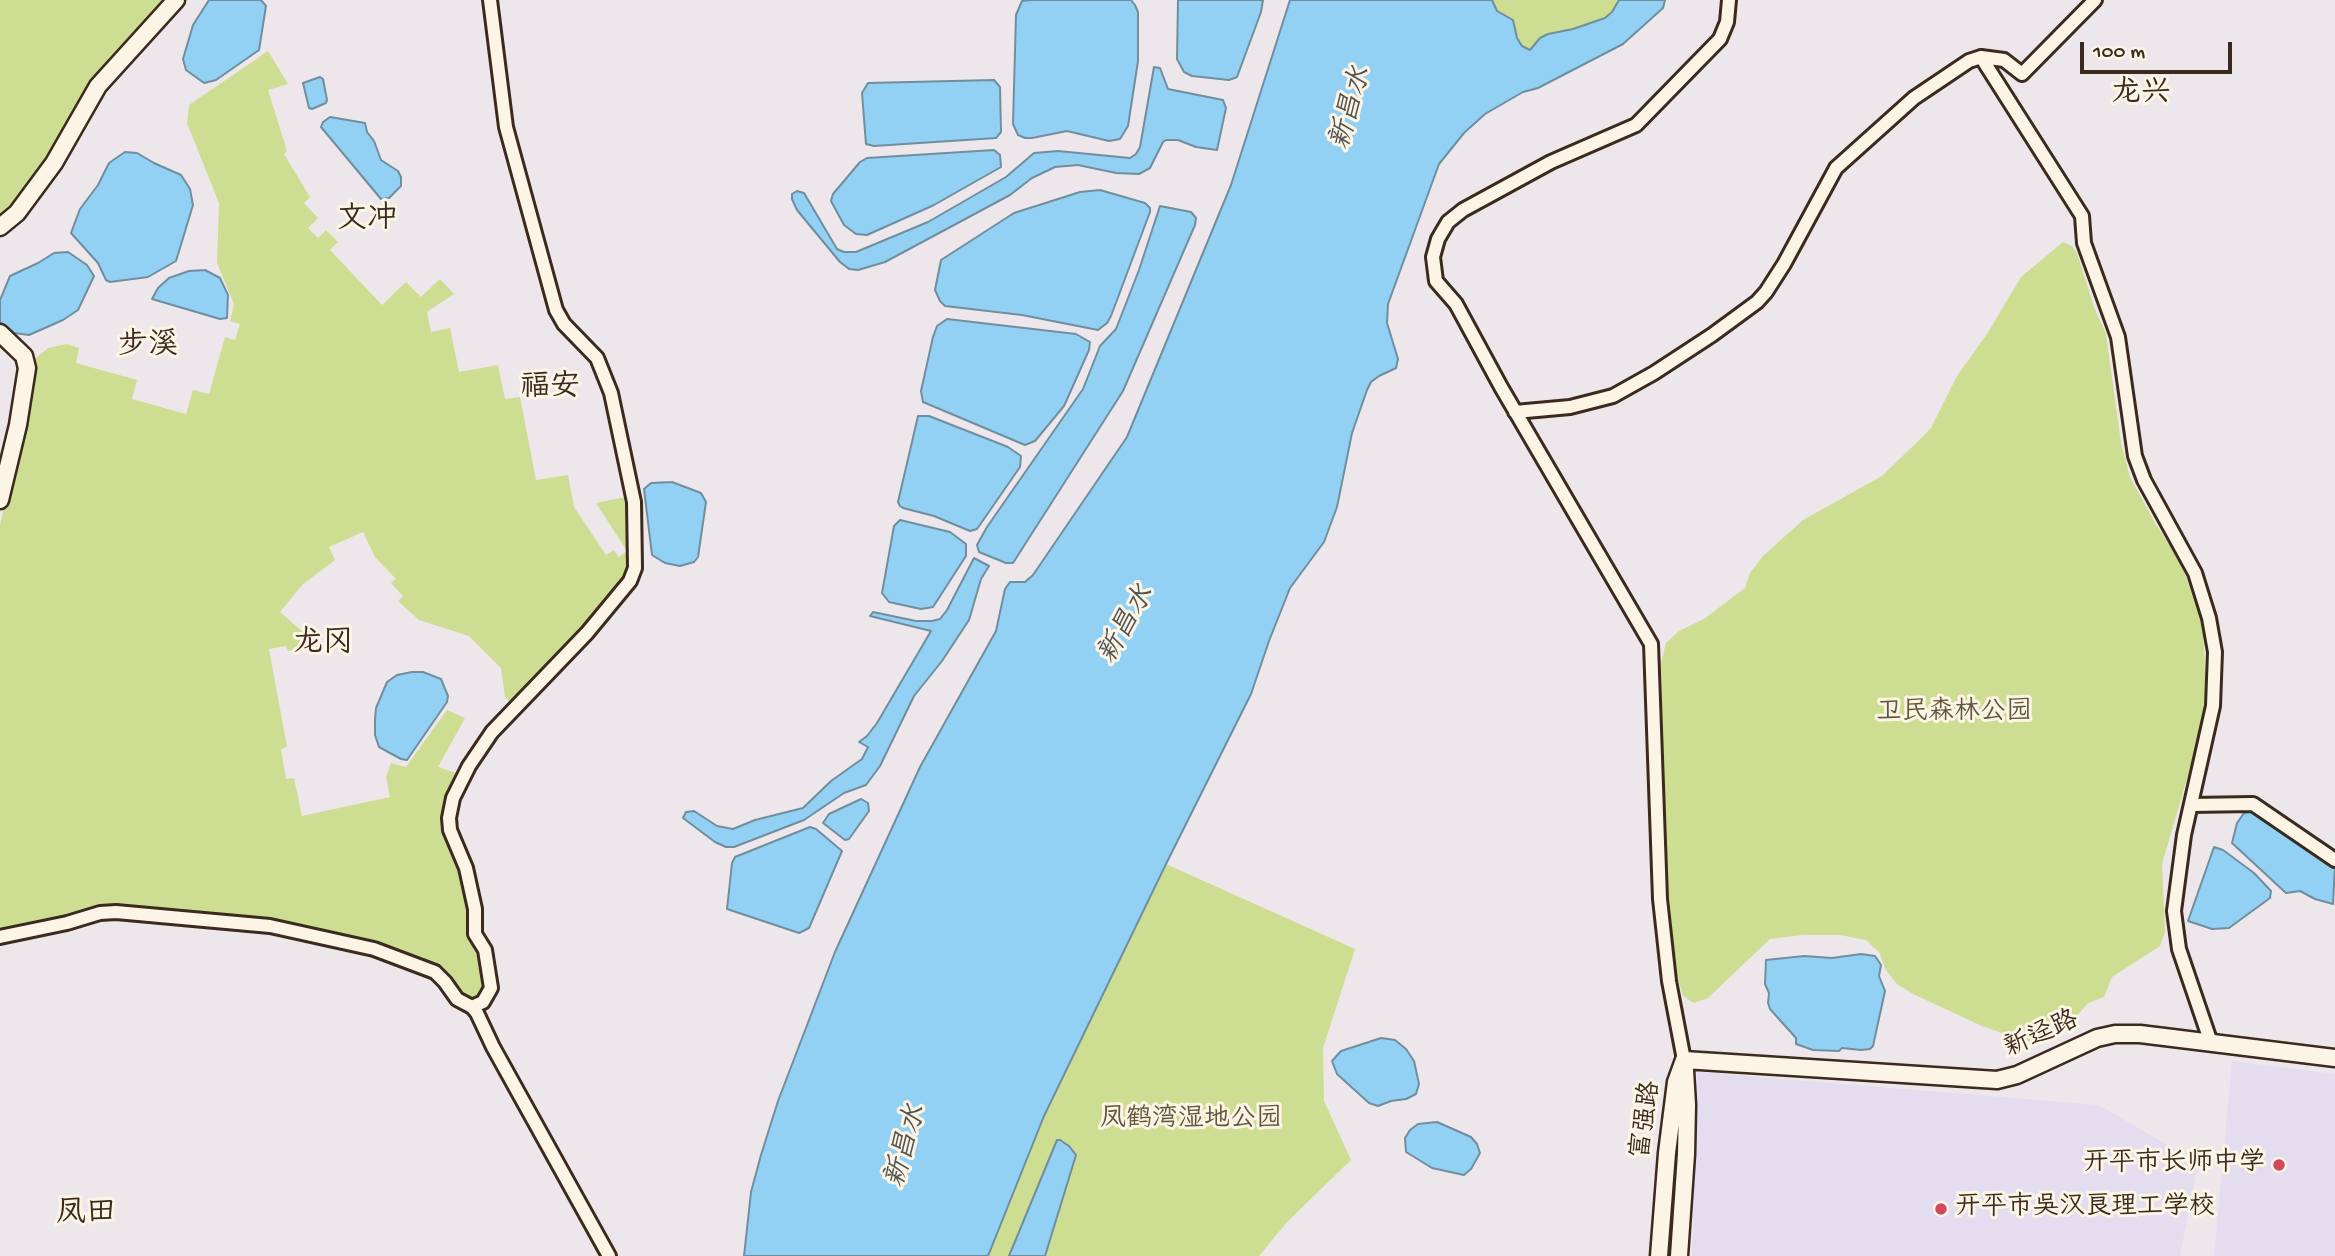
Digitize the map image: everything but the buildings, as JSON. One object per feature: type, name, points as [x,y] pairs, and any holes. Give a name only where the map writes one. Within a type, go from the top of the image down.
[{"type":"street","points":[[0,227],[17,213],[54,163],[98,86],[176,0]]},
{"type":"street","points":[[472,1007],[483,1002],[491,988],[485,950],[475,934],[475,909],[466,868],[450,830],[449,818],[453,798],[469,766],[492,732],[587,633],[630,581],[635,568],[634,502],[611,393],[597,358],[564,324],[556,310],[506,127],[489,0]]},
{"type":"street","points":[[1684,1060],[1669,981],[1660,899],[1651,644],[1515,412],[1456,304],[1436,281],[1433,257],[1438,239],[1448,222],[1463,210],[1551,162],[1636,125],[1720,39],[1727,22],[1729,0]]},
{"type":"street","points":[[1515,412],[1570,407],[1613,396],[1663,367],[1757,302],[1784,264],[1836,168],[1914,98],[1969,61],[1981,57],[2004,60],[2022,74],[2095,0]]},
{"type":"street","points":[[1981,57],[2080,210],[2084,243],[2118,337],[2135,456],[2144,480],[2188,559],[2213,633],[2213,706],[2176,884],[2175,923],[2179,949],[2211,1043]]},
{"type":"street","points":[[0,333],[24,356],[27,368],[18,425],[0,500]]},
{"type":"street","points":[[2191,805],[2253,804],[2335,860]]},
{"type":"street","points":[[0,937],[108,912],[270,926],[346,942],[435,972],[457,999],[472,1007],[609,1256]]},
{"type":"street","name":"新迳路","points":[[1684,1060],[1997,1080],[2017,1075],[2106,1035],[2140,1034],[2335,1058]]},
{"type":"street","name":"富强路","points":[[1660,1256],[1667,1153],[1676,1082],[1684,1060]]},
{"type":"street","name":"富强路","points":[[1679,1256],[1686,1154],[1684,1060]]},
{"type":"shaded area","name":"开平市长师中学","points":[[2232,1061],[2335,1074],[2335,1256],[2214,1256]]},
{"type":"shaded area","name":"开平市吴汉良理工学校","points":[[1697,1072],[2099,1105],[2198,1163],[2180,1256],[1692,1256]]},
{"type":"green space","points":[[0,0],[169,0],[116,54],[76,110],[19,200],[0,222]]},
{"type":"green space","points":[[1492,0],[1619,0],[1605,18],[1548,34],[1540,38],[1531,50],[1522,46],[1517,38],[1513,20],[1497,11]]},
{"type":"green space","points":[[268,51],[288,84],[268,90],[287,151],[284,154],[310,197],[304,203],[318,218],[308,228],[318,238],[326,230],[338,242],[330,250],[382,305],[406,282],[421,297],[440,279],[454,294],[427,312],[431,332],[450,328],[459,372],[498,365],[505,399],[520,397],[536,480],[568,475],[574,507],[606,555],[614,550],[619,557],[627,551],[596,503],[630,496],[631,571],[584,633],[513,705],[505,697],[501,668],[469,636],[419,620],[398,601],[403,596],[391,583],[396,579],[375,557],[363,532],[329,547],[335,560],[303,584],[280,612],[305,634],[311,628],[321,636],[315,646],[288,651],[286,646],[269,649],[287,747],[281,749],[286,779],[294,778],[302,816],[390,797],[386,777],[391,763],[406,767],[447,710],[465,718],[438,767],[456,773],[443,813],[444,830],[464,873],[469,936],[483,966],[484,989],[476,999],[459,996],[442,974],[329,934],[102,909],[0,934],[0,525],[23,427],[31,362],[48,348],[66,344],[79,348],[76,363],[137,380],[132,399],[186,414],[193,390],[209,394],[225,337],[235,340],[240,324],[230,321],[234,304],[217,263],[219,203],[187,123],[189,105]]},
{"type":"green space","name":"卫民森林公园","points":[[2063,242],[2072,246],[2077,253],[2094,307],[2106,334],[2121,443],[2130,477],[2181,563],[2203,627],[2206,694],[2203,724],[2162,864],[2165,932],[2160,946],[2112,977],[2104,997],[2088,1003],[2061,1034],[2036,1042],[1982,1026],[1913,994],[1897,984],[1886,970],[1879,952],[1866,940],[1840,935],[1803,935],[1770,939],[1708,998],[1694,1003],[1683,996],[1677,975],[1672,954],[1667,900],[1661,663],[1666,643],[1679,631],[1704,619],[1745,588],[1750,573],[1763,556],[1803,520],[1882,476],[1931,428],[1957,376],[1987,334],[2021,277]]},
{"type":"green space","name":"凤鹤湾湿地公园","points":[[1166,864],[1355,949],[1323,1048],[1324,1101],[1351,1160],[1287,1222],[1259,1256],[988,1256],[1044,1116]]},
{"type":"water","points":[[209,0],[261,0],[266,6],[259,50],[216,80],[204,83],[186,70],[183,59],[193,25]]},
{"type":"water","points":[[1131,0],[1135,5],[1138,12],[1138,61],[1128,126],[1120,139],[1109,141],[1067,131],[1032,138],[1018,135],[1013,124],[1016,15],[1022,1]]},
{"type":"water","points":[[1178,0],[1263,0],[1237,77],[1229,80],[1192,76],[1184,72],[1177,59]]},
{"type":"water","name":"新昌水","points":[[1290,0],[1492,0],[1497,11],[1513,20],[1517,38],[1522,46],[1530,50],[1540,38],[1548,34],[1605,18],[1619,0],[1665,0],[1663,8],[1623,44],[1538,88],[1523,92],[1485,114],[1464,133],[1439,164],[1388,304],[1387,323],[1398,359],[1396,368],[1371,382],[1367,390],[1352,433],[1337,507],[1324,542],[1290,588],[1251,694],[1044,1116],[988,1256],[744,1256],[751,1192],[761,1155],[778,1101],[835,952],[920,767],[996,631],[1005,589],[1010,582],[1025,582],[1033,575],[1127,437],[1231,185]]},
{"type":"water","points":[[1154,67],[1160,68],[1168,89],[1223,100],[1226,108],[1217,150],[1196,147],[1178,140],[1166,140],[1150,168],[1139,174],[1116,173],[1078,165],[1055,167],[1032,178],[1010,195],[885,262],[858,270],[849,269],[840,262],[797,210],[792,199],[792,194],[797,191],[804,193],[837,249],[856,252],[928,222],[1006,177],[1034,153],[1058,151],[1130,158],[1140,147]]},
{"type":"water","points":[[320,77],[323,79],[327,100],[312,109],[309,108],[303,83]]},
{"type":"water","points":[[994,80],[1000,87],[1001,132],[996,138],[874,146],[866,144],[862,93],[868,83]]},
{"type":"water","points":[[330,117],[365,123],[381,160],[398,171],[401,177],[401,186],[389,198],[381,199],[321,127]]},
{"type":"water","points":[[994,150],[1000,155],[1001,167],[934,205],[867,235],[856,234],[844,225],[831,201],[833,194],[860,162],[867,158]]},
{"type":"water","points":[[125,152],[137,153],[181,175],[190,189],[193,205],[176,261],[148,277],[110,282],[106,280],[98,263],[71,233],[80,209],[98,185],[109,163]]},
{"type":"water","points":[[1100,190],[1145,203],[1150,212],[1111,316],[1098,330],[1022,315],[945,306],[940,301],[935,290],[941,260],[1014,213],[1080,192]]},
{"type":"water","points":[[1160,206],[1191,212],[1196,218],[1195,225],[1123,391],[1013,563],[1006,563],[979,552],[977,545],[987,527],[1083,389],[1100,346],[1116,329]]},
{"type":"water","points":[[68,252],[87,265],[94,276],[78,310],[29,335],[14,333],[0,322],[0,300],[10,276],[54,253]]},
{"type":"water","points":[[205,270],[220,278],[228,295],[227,318],[220,319],[152,299],[158,288],[169,278],[189,271]]},
{"type":"water","points":[[947,319],[1076,334],[1090,342],[1064,406],[1035,441],[1025,445],[923,402],[921,391],[933,337],[937,326]]},
{"type":"water","points":[[918,416],[929,416],[1008,447],[1021,456],[1020,467],[977,529],[970,531],[900,506],[898,502]]},
{"type":"water","points":[[672,482],[701,493],[706,502],[698,557],[694,562],[680,566],[665,563],[652,555],[644,489],[651,483]]},
{"type":"water","points":[[900,520],[950,532],[966,544],[966,556],[933,607],[921,609],[889,602],[882,593],[894,526]]},
{"type":"water","points":[[974,558],[989,566],[981,579],[969,620],[942,661],[914,696],[880,766],[866,785],[844,793],[804,820],[734,847],[715,842],[683,818],[686,812],[694,811],[717,826],[733,829],[755,820],[803,808],[831,781],[862,759],[868,747],[859,742],[877,723],[931,631],[870,616],[873,612],[916,621],[940,619]]},
{"type":"water","points":[[423,672],[441,679],[448,696],[447,702],[407,760],[379,747],[375,735],[375,720],[376,708],[387,682],[397,675]]},
{"type":"water","points":[[861,799],[868,803],[869,811],[849,839],[845,840],[823,823],[829,814]]},
{"type":"water","points":[[2252,811],[2335,865],[2333,904],[2300,891],[2286,893],[2232,843],[2237,823],[2244,813]]},
{"type":"water","points":[[810,827],[842,851],[809,928],[799,933],[727,909],[735,857]]},
{"type":"water","points":[[2214,847],[2223,850],[2254,873],[2271,891],[2270,898],[2229,928],[2212,929],[2188,921]]},
{"type":"water","points":[[1861,954],[1875,956],[1881,965],[1879,976],[1885,991],[1873,1046],[1861,1050],[1842,1048],[1839,1051],[1813,1050],[1796,1044],[1796,1038],[1770,1009],[1769,993],[1765,984],[1766,960],[1804,956],[1832,958]]},
{"type":"water","points":[[1381,1038],[1395,1040],[1406,1049],[1414,1061],[1419,1084],[1416,1094],[1378,1106],[1369,1103],[1337,1074],[1332,1061],[1341,1051]]},
{"type":"water","points":[[1437,1122],[1471,1137],[1477,1144],[1480,1153],[1471,1169],[1464,1175],[1432,1168],[1406,1152],[1405,1138],[1410,1130],[1418,1124]]},
{"type":"water","points":[[1057,1140],[1069,1146],[1076,1155],[1045,1256],[1009,1256]]},
{"type":"place","name":"开平市长师中学","points":[[2279,1165]]},
{"type":"place","name":"开平市吴汉良理工学校","points":[[1941,1209]]},
{"type":"district","name":"龙兴","points":[[2141,95]]},
{"type":"district","name":"文冲","points":[[367,221]]},
{"type":"district","name":"步溪","points":[[148,347]]},
{"type":"district","name":"福安","points":[[550,389]]},
{"type":"district","name":"龙冈","points":[[323,645]]},
{"type":"district","name":"凤田","points":[[86,1215]]}]
